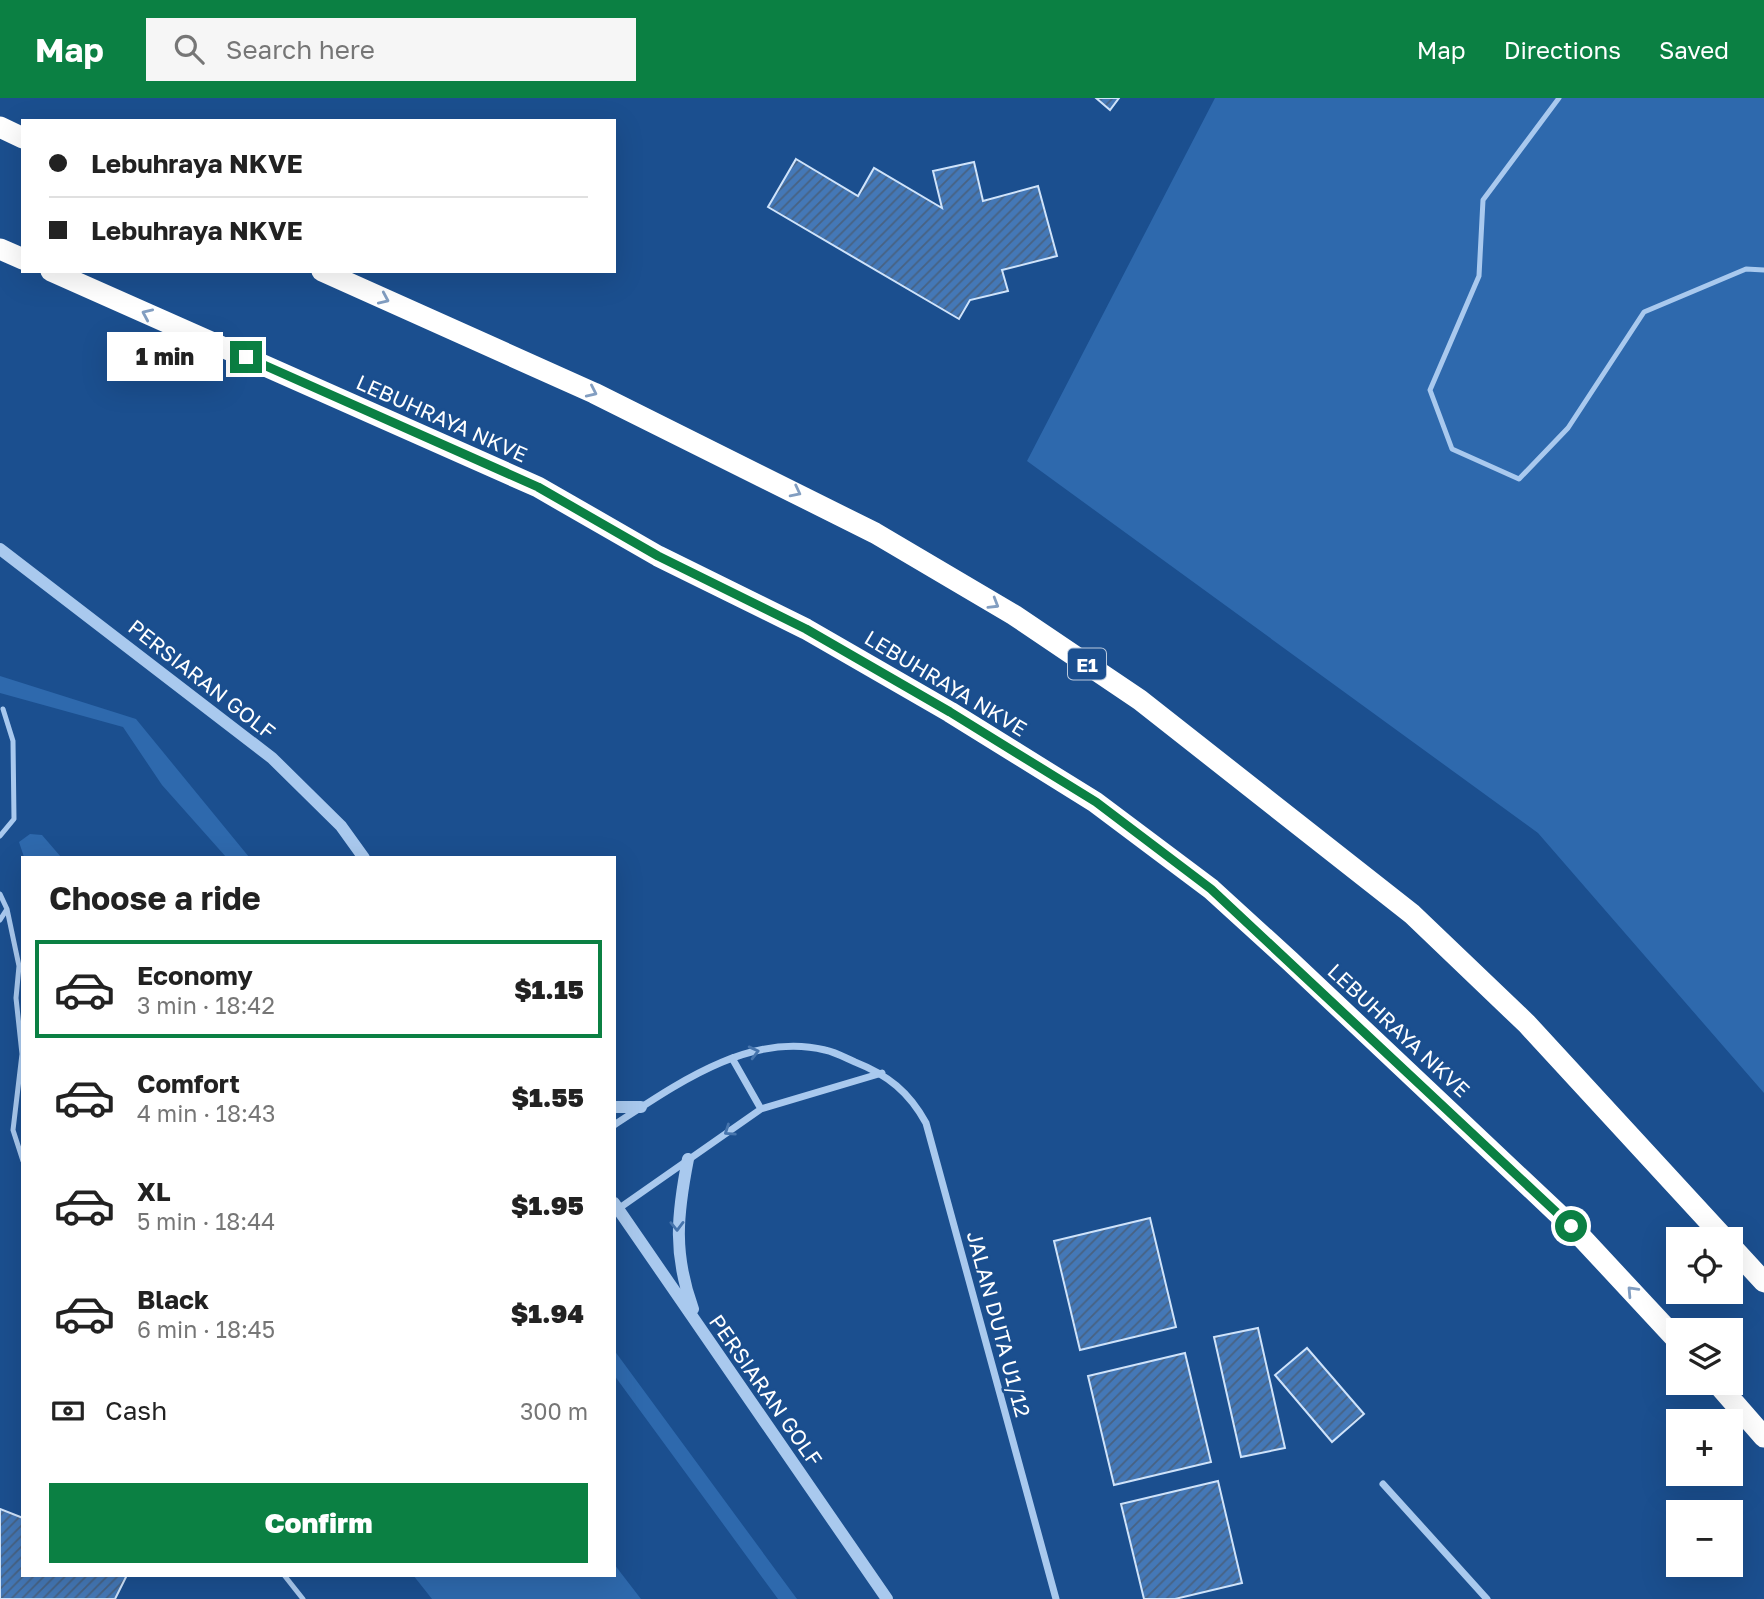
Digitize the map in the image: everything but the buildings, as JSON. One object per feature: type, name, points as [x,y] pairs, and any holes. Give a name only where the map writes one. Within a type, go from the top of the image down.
[{"type":"highway","points":[[0,127],[21,137]]},
{"type":"highway","points":[[0,249],[21,258]]},
{"type":"highway","name":"LEBUHRAYA NKVE","points":[[56,273],[538,487],[658,556],[818,636],[950,712],[1096,802],[1211,889],[1290,961],[1571,1226],[1666,1328]]},
{"type":"highway","name":"E1","points":[[326,273],[594,393],[875,533],[1014,615],[1140,700],[1412,915],[1527,1024],[1714,1227]]},
{"type":"highway","points":[[1743,1259],[1764,1283]]},
{"type":"highway","points":[[1727,1395],[1764,1437]]},
{"type":"street","name":"PERSIARAN GOLF","points":[[0,549],[272,758],[341,826],[363,856]]},
{"type":"street","name":"JALAN DUTA U1/12","points":[[616,1124],[670,1089],[732,1058],[778,1046],[825,1049],[883,1073],[914,1101],[926,1123],[1056,1599]]},
{"type":"street","points":[[732,1058],[761,1110]]},
{"type":"street","points":[[616,1206],[761,1110],[883,1073]]},
{"type":"street","points":[[616,1107],[641,1107]]},
{"type":"street","points":[[688,1159],[677,1216],[678,1250],[684,1284],[700,1328]]},
{"type":"street","name":"PERSIARAN GOLF","points":[[616,1206],[887,1599]]},
{"type":"street","points":[[1383,1484],[1487,1599]]},
{"type":"lane","points":[[1559,98],[1483,200],[1479,276],[1430,390],[1452,449],[1519,480],[1568,428],[1644,312],[1746,269],[1764,270]]},
{"type":"lane","points":[[0,836],[14,819],[13,741],[3,709]]},
{"type":"lane","points":[[0,894],[7,909],[19,965],[16,998],[21,1045]]},
{"type":"lane","points":[[0,920],[7,909]]},
{"type":"lane","points":[[21,1062],[13,1130],[21,1155]]},
{"type":"lane","points":[[286,1577],[303,1599]]},
{"type":"shaded area","points":[[1215,98],[1764,98],[1764,1093],[1538,833],[1027,461]]},
{"type":"shaded area","points":[[0,676],[136,719],[248,856],[225,856],[162,785],[123,727],[0,693]]},
{"type":"shaded area","points":[[30,834],[42,835],[60,856],[24,856],[19,842]]},
{"type":"shaded area","points":[[616,1353],[797,1599],[778,1599],[616,1378]]},
{"type":"shaded area","points":[[616,1567],[641,1599],[432,1599],[415,1577],[616,1577]]},
{"type":"route","points":[[246,357],[538,487],[658,556],[806,629],[950,712],[1096,802],[1211,889],[1571,1226]]}]
